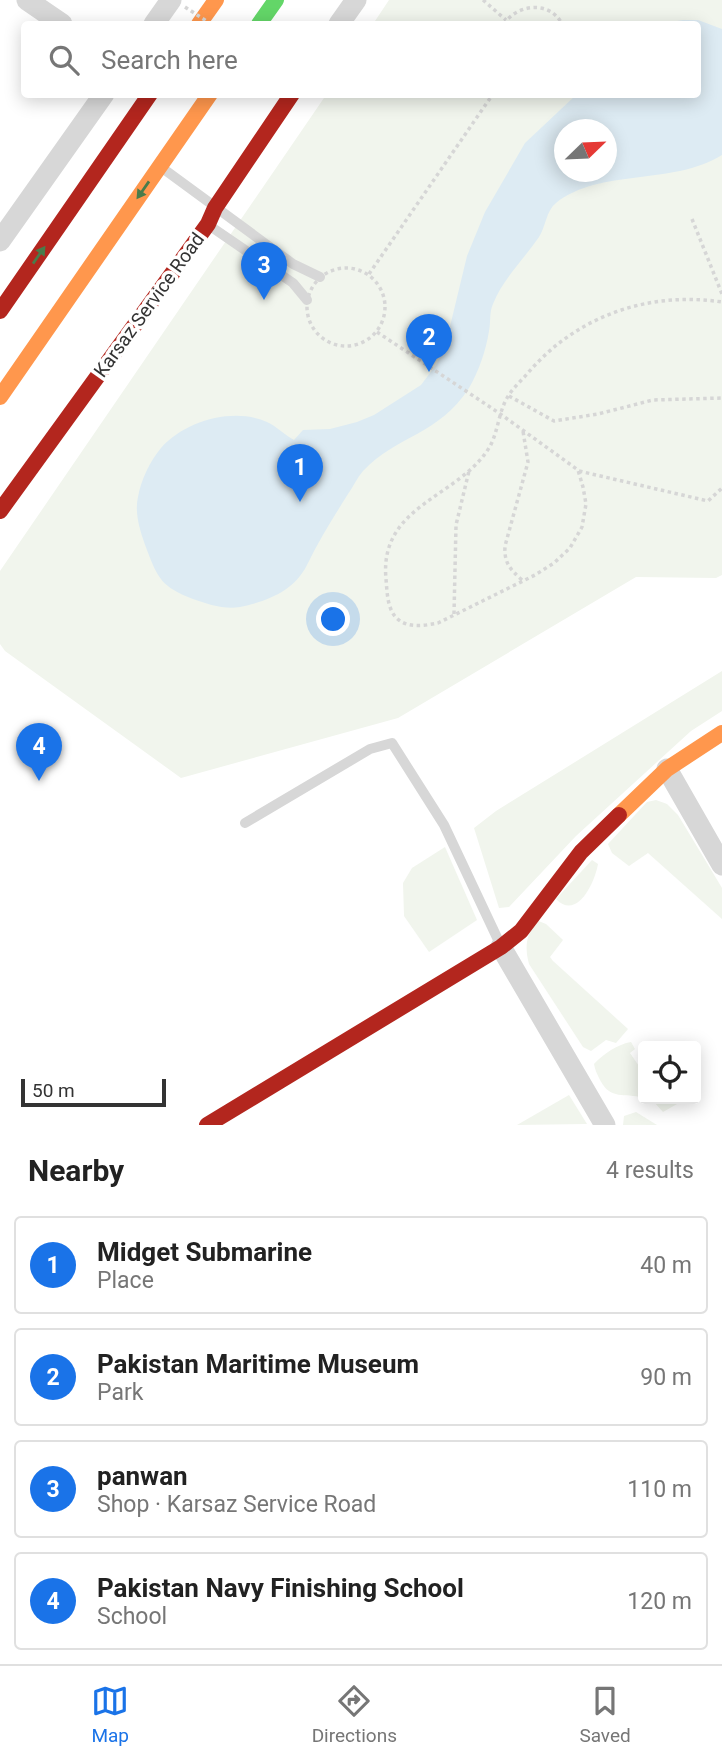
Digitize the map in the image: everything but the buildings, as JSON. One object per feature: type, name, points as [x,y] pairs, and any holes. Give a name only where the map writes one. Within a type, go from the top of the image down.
[{"type":"main road","points":[[201,21],[216,0]]},
{"type":"main road","points":[[261,21],[276,0]]},
{"type":"main road","points":[[0,311],[147,98]]},
{"type":"main road","points":[[0,397],[207,98]]},
{"type":"main road","name":"Karsaz Service Road","points":[[0,511],[208,224],[215,208],[289,98]]},
{"type":"main road","points":[[207,1125],[501,947],[520,931],[581,852],[667,769],[722,733]]},
{"type":"street","points":[[27,0],[58,21]]},
{"type":"street","points":[[341,21],[356,0]]},
{"type":"street","points":[[157,21],[178,3]]},
{"type":"street","points":[[0,242],[101,98]]},
{"type":"street","points":[[667,769],[722,865]]},
{"type":"street","points":[[501,947],[605,1125]]},
{"type":"lane","points":[[160,166],[293,264],[320,277]]},
{"type":"lane","points":[[208,224],[293,283],[307,300]]},
{"type":"lane","points":[[245,823],[370,749],[392,743],[444,825],[501,947]]},
{"type":"path","points":[[483,0],[504,21]]},
{"type":"path","points":[[178,3],[206,21]]},
{"type":"path","points":[[506,21],[511,15],[530,6],[542,7],[552,12],[560,21]]},
{"type":"path","points":[[369,274],[490,98]]},
{"type":"path","points":[[692,219],[722,294]]},
{"type":"path","points":[[356,268],[378,282],[386,308],[384,321],[377,332],[356,345],[342,347],[319,337],[306,313],[312,287],[320,277],[330,270],[356,268]]},
{"type":"path","points":[[578,470],[586,504],[582,527],[570,548],[554,563],[438,623],[424,626],[401,623],[393,614],[388,597],[387,556],[391,540],[403,521],[469,471],[490,447],[499,413],[508,396],[541,358],[595,319],[651,301],[694,298],[722,302]]},
{"type":"path","points":[[377,332],[523,429],[578,470],[708,501],[722,488]]},
{"type":"path","points":[[508,396],[554,421],[598,414],[653,400],[722,398]]},
{"type":"path","points":[[522,580],[507,566],[505,546],[528,461],[523,429]]},
{"type":"path","points":[[454,614],[456,525],[469,471]]},
{"type":"shaded area","points":[[389,0],[722,0],[722,575],[716,578],[636,577],[398,718],[181,778],[5,651],[0,644],[0,571],[324,98],[701,98],[701,21],[375,21]]},
{"type":"shaded area","points":[[701,21],[722,29],[722,155],[681,171],[617,181],[617,119],[554,119],[554,182],[610,182],[574,192],[550,210],[539,237],[497,295],[491,310],[484,353],[469,388],[445,416],[390,449],[363,471],[295,582],[279,594],[260,602],[228,608],[193,599],[162,581],[140,531],[137,510],[144,477],[161,448],[183,430],[196,424],[210,419],[239,416],[267,422],[294,440],[303,430],[330,429],[374,415],[421,385],[436,365],[446,343],[467,256],[485,212],[525,143],[573,98],[701,98]]},
{"type":"shaded area","points":[[722,671],[722,711],[691,731],[576,836],[509,907],[499,908],[474,828],[496,811]]},
{"type":"shaded area","points":[[656,800],[667,804],[678,815],[722,888],[722,919],[648,853],[629,866],[612,853],[608,844],[647,802]]},
{"type":"shaded area","points":[[445,847],[477,920],[429,952],[404,916],[403,883],[412,868]]},
{"type":"shaded area","points":[[592,860],[598,864],[584,897],[571,905],[564,905],[556,899]]},
{"type":"shaded area","points":[[536,920],[546,924],[563,940],[550,957],[553,961],[628,1029],[616,1043],[606,1040],[591,1051],[583,1047],[529,964],[527,941]]},
{"type":"shaded area","points":[[631,1042],[635,1049],[630,1053],[638,1065],[638,1097],[618,1095],[609,1091],[604,1087],[594,1066],[598,1060],[621,1045]]},
{"type":"shaded area","points":[[569,1095],[587,1124],[517,1125]]},
{"type":"shaded area","points":[[656,1104],[677,1104],[663,1112]]},
{"type":"shaded area","points":[[636,1112],[657,1125],[623,1125],[624,1116]]},
{"type":"traffic: fast","points":[[261,21],[276,0]]},
{"type":"traffic: slow","points":[[201,21],[216,0]]},
{"type":"traffic: slow","points":[[0,397],[207,98]]},
{"type":"traffic: slow","points":[[619,815],[667,769],[722,733]]},
{"type":"traffic: jam","points":[[0,311],[147,98]]},
{"type":"traffic: jam","points":[[0,511],[208,224],[215,208],[289,98]]},
{"type":"traffic: jam","points":[[207,1125],[501,947],[521,931],[581,852],[619,815]]},
{"type":"place","name":"panwan","points":[[264,300]]},
{"type":"place","name":"Pakistan Maritime Museum","points":[[429,372]]},
{"type":"place","name":"Midget Submarine","points":[[300,502]]},
{"type":"place","name":"Pakistan Navy Finishing School","points":[[39,781]]}]
